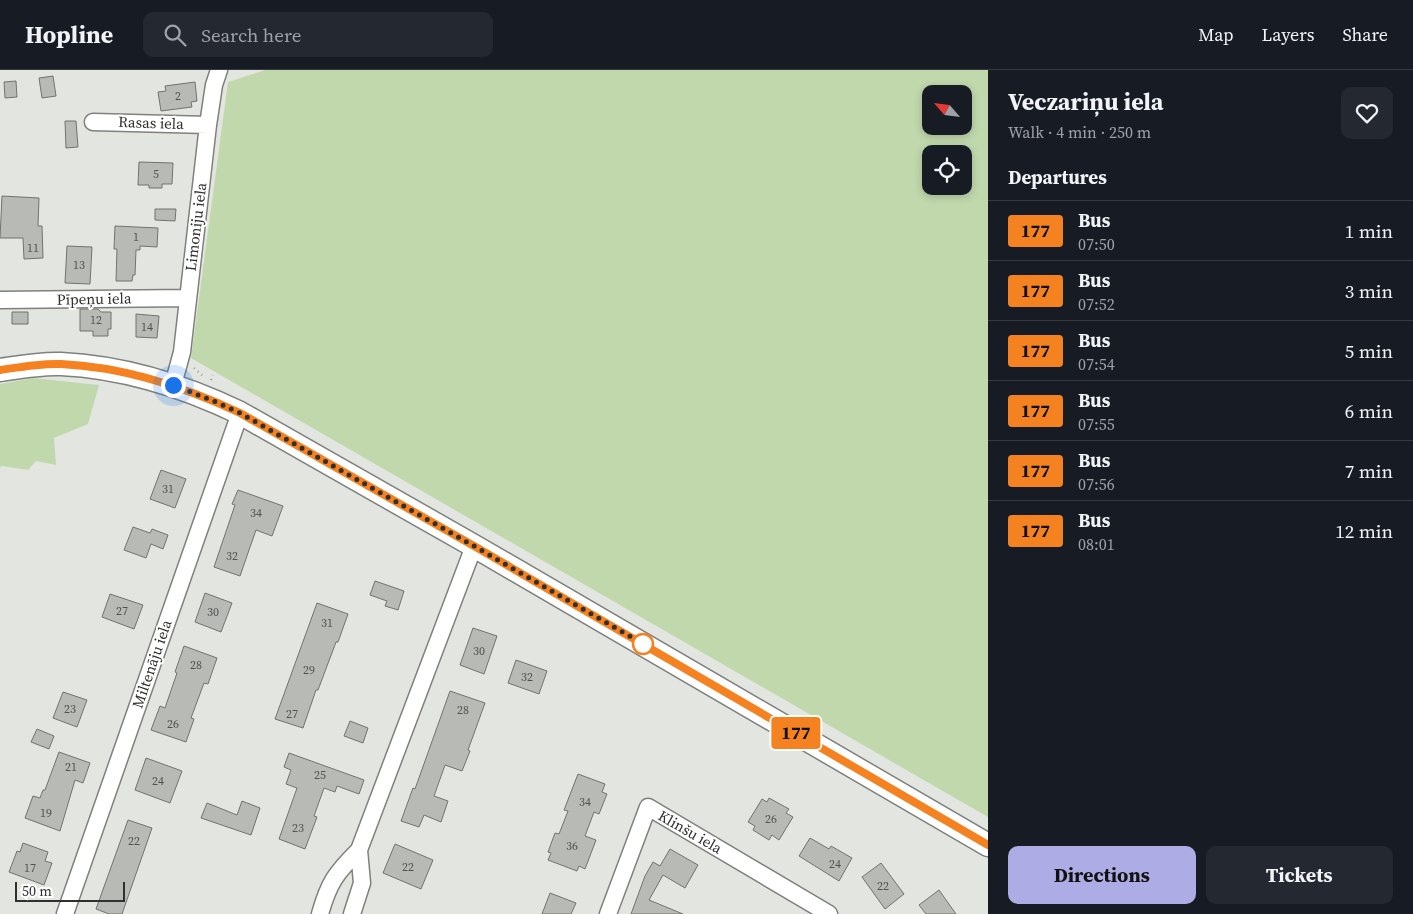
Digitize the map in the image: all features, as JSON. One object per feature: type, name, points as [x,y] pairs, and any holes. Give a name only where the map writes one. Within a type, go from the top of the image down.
[{"type":"main road","points":[[0,370],[59,364],[140,375],[173,385],[240,413],[474,546],[988,845]]},
{"type":"street","name":"Limoniju iela","points":[[173,385],[182,352],[208,125],[214,86],[220,71]]},
{"type":"street","name":"Rasas iela","points":[[93,122],[208,125]]},
{"type":"street","name":"Pīpeņu iela","points":[[0,300],[188,298]]},
{"type":"street","name":"Miltenāju iela","points":[[65,914],[240,413]]},
{"type":"street","points":[[320,914],[326,894],[337,872],[359,850],[474,546]]},
{"type":"street","name":"Klinšu iela","points":[[608,914],[648,807],[829,914]]},
{"type":"street","points":[[352,914],[362,883],[359,850]]},
{"type":"path","points":[[211,380],[213,375]]},
{"type":"green space","points":[[265,70],[988,70],[988,817],[191,358],[228,82]]},
{"type":"green space","points":[[33,378],[99,385],[88,424],[54,438],[56,465],[36,461],[28,470],[0,467],[0,384]]},
{"type":"building","points":[[53,76],[56,96],[42,98],[39,78]]},
{"type":"building","points":[[16,81],[17,97],[5,98],[4,82]]},
{"type":"building","points":[[195,82],[197,101],[191,102],[192,107],[161,111],[158,92],[166,91],[165,86]]},
{"type":"building","points":[[65,121],[76,121],[78,147],[66,148]]},
{"type":"building","points":[[139,162],[173,163],[172,184],[162,184],[162,188],[149,188],[149,185],[138,185]]},
{"type":"building","points":[[2,196],[39,198],[38,226],[42,226],[43,258],[24,259],[23,238],[0,238]]},
{"type":"building","points":[[155,209],[176,209],[175,221],[155,220]]},
{"type":"building","points":[[115,226],[158,228],[157,247],[140,246],[140,250],[136,250],[135,275],[133,275],[132,281],[116,281],[117,249],[114,249]]},
{"type":"building","points":[[67,246],[92,247],[90,284],[65,283]]},
{"type":"building","points":[[80,309],[98,309],[101,312],[111,312],[111,329],[108,329],[108,336],[93,336],[93,331],[80,331]]},
{"type":"building","points":[[12,312],[28,312],[28,324],[12,324]]},
{"type":"building","points":[[136,314],[159,316],[157,338],[136,337]]},
{"type":"building","points":[[161,470],[186,479],[175,508],[150,499]]},
{"type":"building","points":[[238,490],[283,506],[272,536],[256,530],[240,576],[214,567],[235,505],[232,504]]},
{"type":"building","points":[[133,527],[150,533],[152,529],[168,535],[163,549],[151,544],[146,558],[124,550]]},
{"type":"building","points":[[375,581],[404,591],[398,610],[385,606],[387,601],[370,595]]},
{"type":"building","points":[[205,593],[232,603],[221,632],[195,622]]},
{"type":"building","points":[[110,594],[143,605],[134,629],[102,617]]},
{"type":"building","points":[[317,603],[348,614],[318,690],[316,690],[303,728],[275,719]]},
{"type":"building","points":[[473,628],[497,636],[484,674],[460,665]]},
{"type":"building","points":[[184,646],[217,658],[208,684],[204,683],[191,718],[194,719],[186,742],[151,730],[160,706],[165,708]]},
{"type":"building","points":[[516,660],[547,671],[539,694],[508,683]]},
{"type":"building","points":[[450,691],[485,703],[462,771],[445,765],[434,796],[448,801],[441,822],[424,815],[419,827],[401,821],[413,788],[415,789]]},
{"type":"building","points":[[63,692],[87,700],[77,727],[53,718]]},
{"type":"building","points":[[350,721],[368,728],[363,743],[344,736]]},
{"type":"building","points":[[37,729],[54,736],[49,749],[31,742]]},
{"type":"building","points":[[59,752],[90,763],[83,783],[75,780],[60,831],[25,818],[33,796],[40,798],[43,790],[45,790]]},
{"type":"building","points":[[289,753],[364,780],[359,794],[337,786],[335,792],[324,788],[314,816],[317,817],[305,849],[279,839],[297,788],[286,784],[291,770],[284,767]]},
{"type":"building","points":[[146,758],[182,771],[170,803],[135,790]]},
{"type":"building","points":[[578,774],[605,784],[602,792],[607,794],[599,814],[594,812],[585,836],[596,840],[585,869],[579,866],[577,871],[548,860],[551,853],[548,852],[555,833],[559,834],[568,811],[564,810]]},
{"type":"building","points":[[769,798],[789,809],[786,813],[793,817],[779,840],[772,835],[769,840],[753,830],[755,826],[748,822],[762,799],[767,802]]},
{"type":"building","points":[[242,801],[260,808],[251,835],[201,818],[207,803],[237,815]]},
{"type":"building","points":[[128,820],[152,828],[122,914],[109,914],[96,909]]},
{"type":"building","points":[[810,838],[829,849],[831,846],[852,858],[839,881],[799,856]]},
{"type":"building","points":[[23,843],[48,852],[45,861],[52,863],[44,885],[9,872],[17,851],[20,852]]},
{"type":"building","points":[[395,844],[433,860],[421,889],[383,873]]},
{"type":"building","points":[[670,849],[698,865],[685,888],[663,875],[649,900],[683,914],[631,914],[645,876],[653,862],[660,866]]},
{"type":"building","points":[[881,863],[904,894],[885,909],[862,877]]},
{"type":"building","points":[[939,890],[956,914],[926,914],[919,905]]},
{"type":"building","points":[[550,893],[576,903],[571,914],[542,914]]},
{"type":"bus line","name":"177","points":[[0,370],[59,364],[140,375],[173,385],[240,413],[474,546],[988,845]]},
{"type":"route","points":[[173,385],[240,413],[650,648],[643,644]]}]
